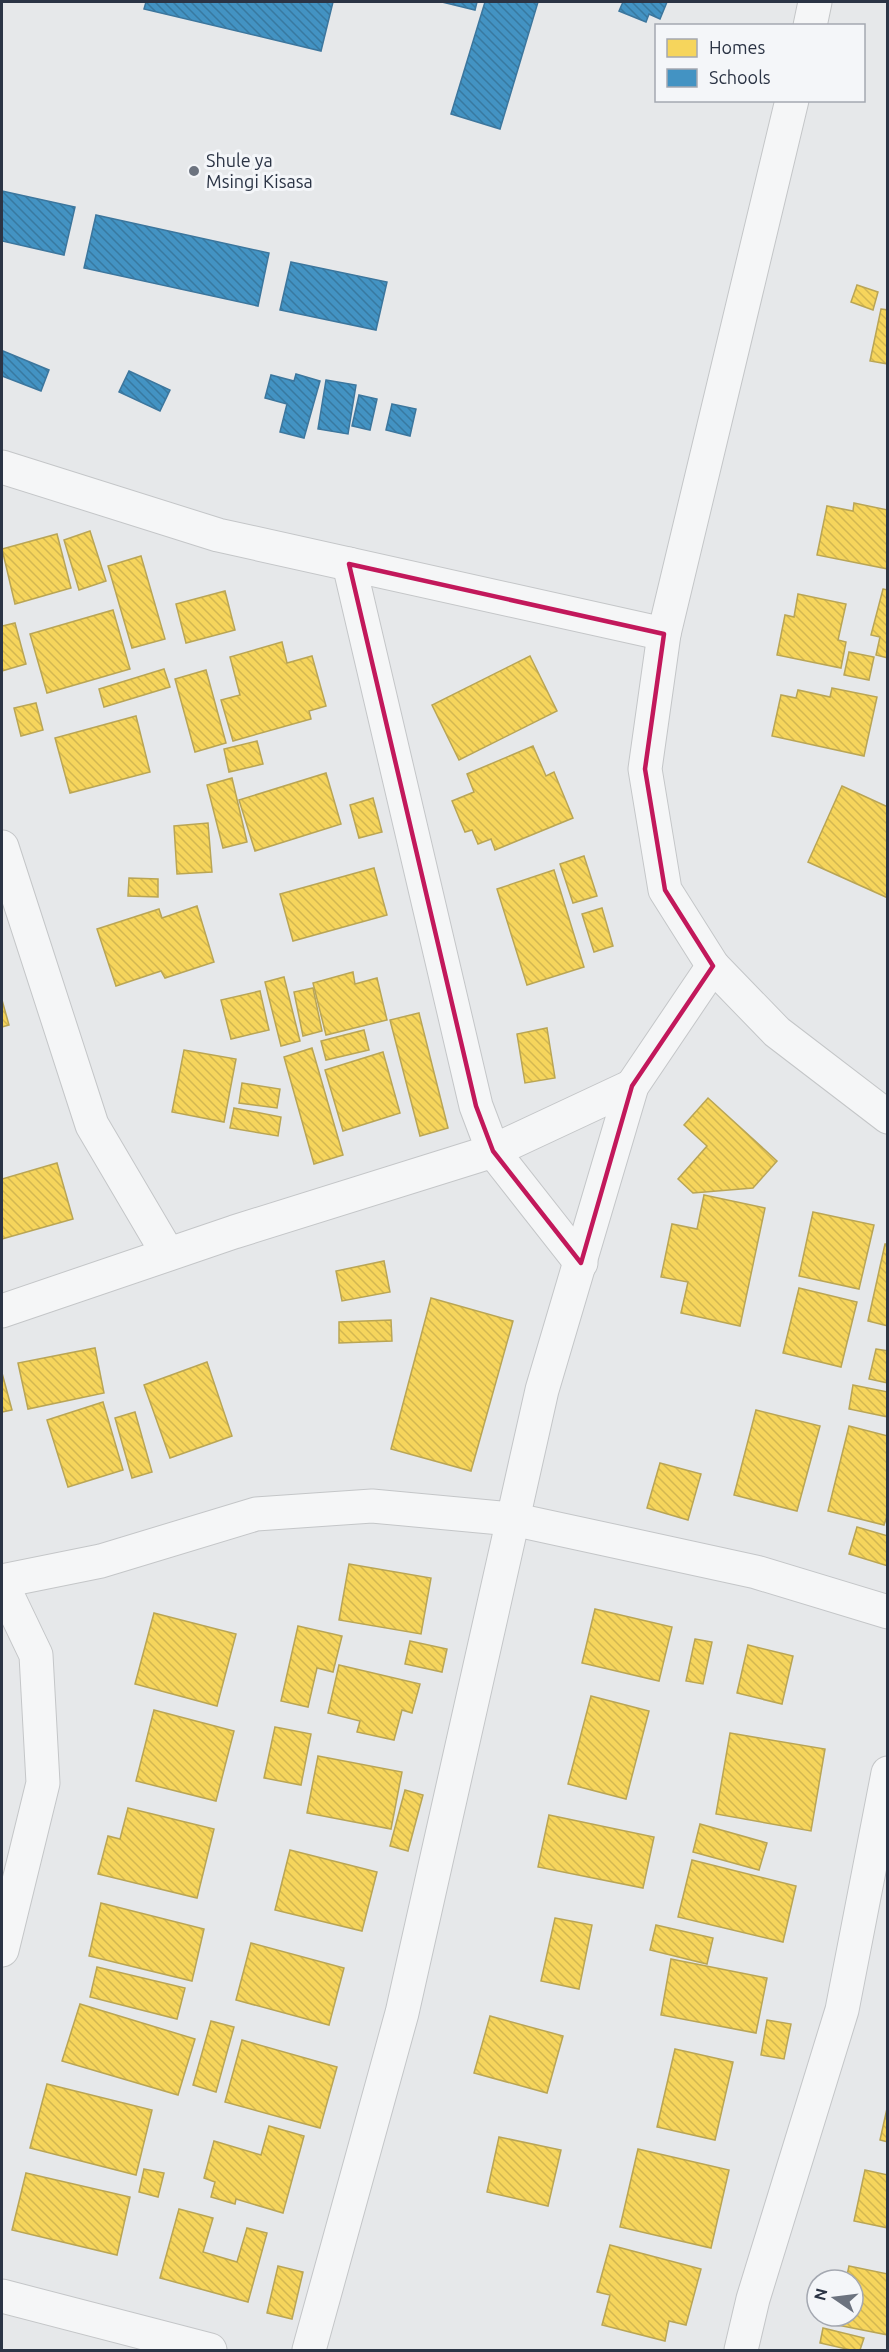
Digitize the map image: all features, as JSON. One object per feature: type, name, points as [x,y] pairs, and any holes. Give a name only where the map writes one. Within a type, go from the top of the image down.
[{"type":"street","points":[[810,24],[815,2]]},
{"type":"street","points":[[792,102],[664,634],[645,769],[664,890],[713,966],[777,1032],[888,1117]]},
{"type":"street","points":[[2,468],[218,535],[664,634]]},
{"type":"street","points":[[349,564],[476,1106],[493,1151],[581,1263]]},
{"type":"street","points":[[2,847],[92,1125],[168,1254]]},
{"type":"street","points":[[309,2350],[402,2013],[542,1390],[632,1086],[713,966]]},
{"type":"street","points":[[2,1311],[168,1254],[493,1151],[632,1086]]},
{"type":"street","points":[[2,1950],[43,1783],[36,1655],[2,1583],[101,1561],[256,1514],[372,1506],[512,1519],[756,1572],[888,1612]]},
{"type":"street","points":[[741,2350],[753,2299],[842,2010],[888,1773]]},
{"type":"street","points":[[2,2296],[210,2350]]},
{"type":"highlighted area","points":[[349,564],[664,634],[645,769],[665,890],[713,966],[632,1086],[581,1263],[493,1151],[476,1106]]},
{"type":"building: Homes","points":[[857,285],[878,292],[873,310],[851,302]]},
{"type":"building: Homes","points":[[881,309],[888,310],[888,364],[870,361]]},
{"type":"building: Homes","points":[[854,503],[888,510],[888,569],[817,555],[827,506],[853,511]]},
{"type":"building: Homes","points":[[90,531],[106,581],[79,590],[64,540]]},
{"type":"building: Homes","points":[[57,534],[71,588],[15,604],[2,549]]},
{"type":"building: Homes","points":[[141,556],[165,639],[132,648],[108,566]]},
{"type":"building: Homes","points":[[883,589],[888,590],[888,658],[876,655],[880,637],[871,635]]},
{"type":"building: Homes","points":[[225,591],[235,630],[186,643],[176,604]]},
{"type":"building: Homes","points":[[798,594],[846,604],[838,640],[846,642],[841,668],[777,655],[785,615],[794,617]]},
{"type":"building: Homes","points":[[113,610],[130,669],[47,693],[30,634]]},
{"type":"building: Homes","points":[[15,623],[26,664],[2,671],[2,626]]},
{"type":"building: Homes","points":[[282,642],[287,663],[312,656],[326,706],[309,711],[311,719],[233,741],[221,700],[240,695],[230,657]]},
{"type":"building: Homes","points":[[849,652],[874,657],[869,680],[844,675]]},
{"type":"building: Homes","points":[[530,656],[557,711],[459,760],[432,705]]},
{"type":"building: Homes","points":[[164,669],[170,687],[104,707],[99,689]]},
{"type":"building: Homes","points":[[206,670],[226,743],[195,752],[175,679]]},
{"type":"building: Homes","points":[[832,688],[877,697],[864,756],[772,736],[781,695],[796,698],[798,690],[830,697]]},
{"type":"building: Homes","points":[[36,703],[43,730],[21,736],[14,708]]},
{"type":"building: Homes","points":[[136,716],[150,772],[70,793],[55,738]]},
{"type":"building: Homes","points":[[257,741],[263,764],[229,772],[224,749]]},
{"type":"building: Homes","points":[[533,746],[546,776],[554,772],[573,818],[495,850],[491,839],[478,844],[472,830],[465,832],[452,801],[474,792],[467,774]]},
{"type":"building: Homes","points":[[326,773],[341,824],[255,851],[239,800]]},
{"type":"building: Homes","points":[[232,778],[247,842],[223,848],[207,785]]},
{"type":"building: Homes","points":[[842,786],[888,807],[888,898],[808,862]]},
{"type":"building: Homes","points":[[373,798],[382,832],[359,838],[350,805]]},
{"type":"building: Homes","points":[[208,823],[212,872],[177,874],[174,826]]},
{"type":"building: Homes","points":[[584,856],[597,896],[573,903],[560,864]]},
{"type":"building: Homes","points":[[374,868],[387,915],[293,941],[280,894]]},
{"type":"building: Homes","points":[[554,870],[584,967],[527,985],[497,889]]},
{"type":"building: Homes","points":[[129,878],[158,879],[158,897],[128,896]]},
{"type":"building: Homes","points":[[197,906],[214,962],[165,978],[161,971],[116,986],[97,929],[159,909],[162,918]]},
{"type":"building: Homes","points":[[602,908],[613,946],[594,952],[582,914]]},
{"type":"building: Homes","points":[[353,972],[355,984],[377,978],[387,1020],[326,1035],[313,983]]},
{"type":"building: Homes","points":[[284,977],[300,1041],[281,1046],[265,982]]},
{"type":"building: Homes","points":[[313,988],[322,1031],[303,1036],[294,992]]},
{"type":"building: Homes","points":[[260,991],[269,1030],[231,1039],[221,1000]]},
{"type":"building: Homes","points":[[2,1000],[9,1025],[2,1027]]},
{"type":"building: Homes","points":[[419,1013],[448,1128],[420,1136],[390,1020]]},
{"type":"building: Homes","points":[[547,1028],[555,1078],[525,1083],[517,1034]]},
{"type":"building: Homes","points":[[364,1030],[369,1050],[326,1060],[321,1041]]},
{"type":"building: Homes","points":[[312,1048],[343,1155],[314,1164],[284,1057]]},
{"type":"building: Homes","points":[[184,1050],[236,1059],[224,1122],[172,1112]]},
{"type":"building: Homes","points":[[383,1052],[400,1113],[343,1131],[325,1070]]},
{"type":"building: Homes","points":[[242,1083],[280,1089],[277,1108],[239,1103]]},
{"type":"building: Homes","points":[[708,1098],[777,1161],[753,1188],[693,1193],[678,1179],[707,1146],[684,1125]]},
{"type":"building: Homes","points":[[234,1108],[281,1117],[278,1136],[230,1128]]},
{"type":"building: Homes","points":[[57,1163],[73,1219],[2,1239],[2,1179]]},
{"type":"building: Homes","points":[[704,1195],[765,1208],[740,1326],[681,1313],[688,1282],[661,1277],[672,1224],[697,1229]]},
{"type":"building: Homes","points":[[813,1212],[874,1225],[859,1289],[799,1276]]},
{"type":"building: Homes","points":[[885,1244],[888,1244],[888,1326],[868,1321]]},
{"type":"building: Homes","points":[[384,1261],[390,1292],[342,1301],[336,1271]]},
{"type":"building: Homes","points":[[799,1288],[857,1302],[841,1367],[783,1353]]},
{"type":"building: Homes","points":[[431,1298],[513,1321],[471,1471],[391,1449]]},
{"type":"building: Homes","points":[[391,1320],[392,1341],[339,1343],[339,1322]]},
{"type":"building: Homes","points":[[95,1348],[104,1393],[28,1409],[18,1363]]},
{"type":"building: Homes","points":[[876,1349],[888,1351],[888,1383],[869,1379]]},
{"type":"building: Homes","points":[[207,1362],[232,1436],[170,1458],[144,1385]]},
{"type":"building: Homes","points":[[2,1373],[12,1410],[2,1412]]},
{"type":"building: Homes","points":[[853,1385],[888,1392],[888,1417],[849,1409]]},
{"type":"building: Homes","points":[[103,1402],[123,1470],[68,1487],[47,1420]]},
{"type":"building: Homes","points":[[756,1410],[820,1426],[797,1511],[734,1495]]},
{"type":"building: Homes","points":[[135,1412],[152,1472],[132,1478],[115,1418]]},
{"type":"building: Homes","points":[[849,1426],[888,1436],[888,1513],[884,1525],[828,1511]]},
{"type":"building: Homes","points":[[660,1463],[701,1474],[688,1520],[647,1508]]},
{"type":"building: Homes","points":[[857,1527],[888,1536],[888,1566],[849,1554]]},
{"type":"building: Homes","points":[[349,1564],[431,1578],[421,1634],[339,1620]]},
{"type":"building: Homes","points":[[595,1609],[672,1627],[659,1681],[582,1663]]},
{"type":"building: Homes","points":[[154,1613],[236,1634],[217,1706],[135,1684]]},
{"type":"building: Homes","points":[[298,1626],[342,1636],[333,1672],[317,1668],[308,1707],[281,1701]]},
{"type":"building: Homes","points":[[695,1639],[712,1642],[703,1684],[686,1681]]},
{"type":"building: Homes","points":[[410,1641],[447,1649],[442,1672],[405,1664]]},
{"type":"building: Homes","points":[[748,1645],[793,1656],[782,1704],[737,1693]]},
{"type":"building: Homes","points":[[339,1665],[420,1684],[412,1713],[402,1710],[394,1740],[357,1732],[360,1721],[328,1713]]},
{"type":"building: Homes","points":[[591,1696],[649,1711],[626,1799],[568,1784]]},
{"type":"building: Homes","points":[[154,1710],[234,1731],[216,1801],[136,1781]]},
{"type":"building: Homes","points":[[275,1727],[311,1734],[301,1785],[264,1778]]},
{"type":"building: Homes","points":[[730,1733],[825,1749],[811,1831],[716,1814]]},
{"type":"building: Homes","points":[[318,1756],[402,1772],[391,1829],[307,1813]]},
{"type":"building: Homes","points":[[405,1790],[423,1795],[408,1851],[390,1846]]},
{"type":"building: Homes","points":[[128,1808],[214,1829],[197,1898],[98,1874],[108,1836],[120,1839]]},
{"type":"building: Homes","points":[[549,1815],[654,1837],[643,1888],[538,1867]]},
{"type":"building: Homes","points":[[700,1824],[767,1843],[759,1870],[693,1852]]},
{"type":"building: Homes","points":[[290,1850],[377,1872],[362,1931],[275,1910]]},
{"type":"building: Homes","points":[[692,1860],[796,1886],[783,1942],[678,1917]]},
{"type":"building: Homes","points":[[101,1903],[204,1929],[192,1981],[89,1956]]},
{"type":"building: Homes","points":[[555,1918],[592,1925],[579,1989],[541,1981]]},
{"type":"building: Homes","points":[[656,1925],[713,1938],[707,1964],[650,1950]]},
{"type":"building: Homes","points":[[251,1943],[344,1968],[329,2025],[236,2000]]},
{"type":"building: Homes","points":[[671,1959],[767,1978],[756,2033],[661,2015]]},
{"type":"building: Homes","points":[[97,1967],[185,1988],[177,2019],[90,1997]]},
{"type":"building: Homes","points":[[80,2004],[195,2039],[178,2095],[62,2061]]},
{"type":"building: Homes","points":[[490,2016],[563,2036],[547,2093],[474,2073]]},
{"type":"building: Homes","points":[[767,2020],[791,2024],[784,2059],[761,2055]]},
{"type":"building: Homes","points":[[211,2021],[234,2027],[216,2092],[193,2085]]},
{"type":"building: Homes","points":[[242,2040],[337,2067],[320,2128],[225,2102]]},
{"type":"building: Homes","points":[[675,2049],[733,2062],[715,2140],[657,2127]]},
{"type":"building: Homes","points":[[47,2084],[152,2110],[136,2175],[30,2148]]},
{"type":"building: Homes","points":[[888,2104],[888,2142],[880,2140]]},
{"type":"building: Homes","points":[[269,2126],[304,2136],[283,2213],[236,2199],[235,2204],[211,2197],[215,2182],[204,2178],[214,2141],[261,2155]]},
{"type":"building: Homes","points":[[499,2137],[561,2150],[548,2206],[487,2192]]},
{"type":"building: Homes","points":[[638,2149],[729,2170],[711,2248],[620,2227]]},
{"type":"building: Homes","points":[[144,2169],[164,2173],[158,2197],[139,2192]]},
{"type":"building: Homes","points":[[865,2170],[888,2175],[888,2228],[854,2221]]},
{"type":"building: Homes","points":[[26,2173],[130,2197],[117,2255],[12,2230]]},
{"type":"building: Homes","points":[[179,2209],[213,2218],[203,2252],[237,2262],[247,2228],[267,2233],[248,2302],[160,2278]]},
{"type":"building: Homes","points":[[610,2245],[701,2269],[686,2325],[669,2321],[665,2341],[602,2325],[610,2295],[597,2292]]},
{"type":"building: Homes","points":[[278,2266],[303,2272],[292,2319],[267,2313]]},
{"type":"building: Homes","points":[[865,2269],[888,2274],[888,2335],[852,2328],[865,2328]]},
{"type":"building: Homes","points":[[823,2328],[864,2338],[860,2350],[820,2343]]},
{"type":"building: Schools","points":[[146,2],[333,2],[321,51],[144,9]]},
{"type":"building: Schools","points":[[442,2],[477,2],[475,10]]},
{"type":"building: Schools","points":[[485,2],[538,2],[500,129],[451,114]]},
{"type":"building: Schools","points":[[623,2],[667,2],[660,19],[649,14],[646,22],[619,11]]},
{"type":"building: Schools","points":[[2,191],[75,207],[64,255],[2,241]]},
{"type":"building: Schools","points":[[96,215],[269,253],[258,306],[84,268]]},
{"type":"building: Schools","points":[[291,262],[387,282],[376,330],[280,310]]},
{"type":"building: Schools","points":[[3,351],[49,370],[41,391],[2,376]]},
{"type":"building: Schools","points":[[129,371],[170,390],[160,411],[119,392]]},
{"type":"building: Schools","points":[[296,374],[320,381],[304,438],[280,432],[287,404],[265,398],[271,375],[294,381]]},
{"type":"building: Schools","points":[[326,380],[356,385],[348,434],[318,429]]},
{"type":"building: Schools","points":[[359,395],[377,399],[370,430],[352,426]]},
{"type":"building: Schools","points":[[392,404],[416,409],[410,436],[386,430]]},
{"type":"place","name":"Shule ya Msingi Kisasa","points":[[194,171]]}]
